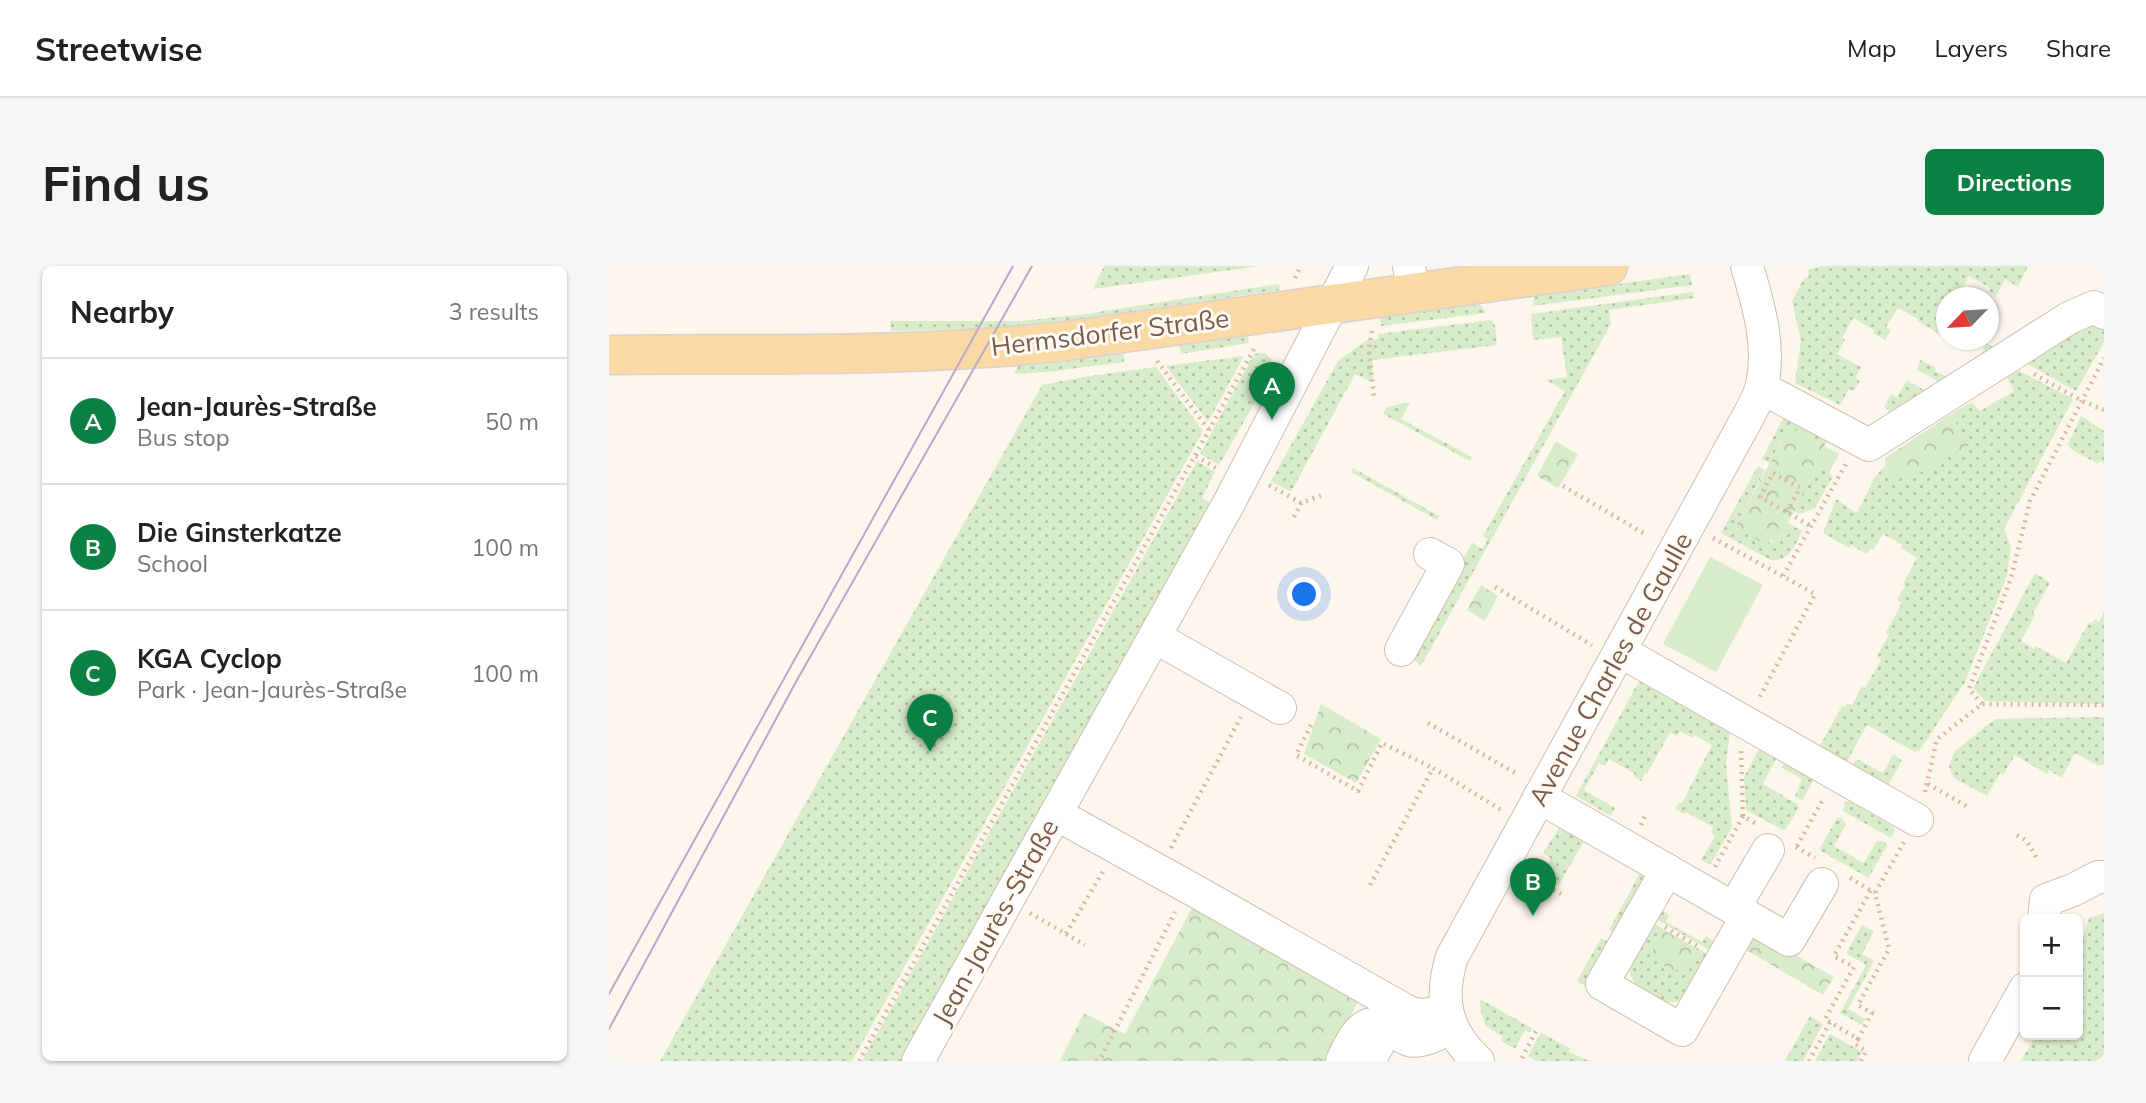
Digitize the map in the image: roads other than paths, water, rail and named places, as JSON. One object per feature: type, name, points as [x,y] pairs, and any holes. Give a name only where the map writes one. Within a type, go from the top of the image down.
[{"type":"main road","name":"Hermsdorfer Straße","points":[[609,355],[1006,348],[1332,304],[1411,279],[1608,266]]},
{"type":"street","name":"Jean-Jaurès-Straße","points":[[918,1061],[1230,501],[1352,266]]},
{"type":"street","name":"Avenue Charles de Gaulle","points":[[1449,1019],[1446,976],[1452,957],[1531,787],[1608,649],[1749,415],[1762,388],[1766,361],[1763,327],[1747,266]]},
{"type":"street","points":[[1762,388],[1869,445],[2082,313],[2094,307],[2104,313]]},
{"type":"street","points":[[1401,650],[1448,564],[1430,554]]},
{"type":"street","points":[[1154,637],[1267,700]]},
{"type":"street","points":[[1608,649],[1746,722],[1917,820]]},
{"type":"street","points":[[1531,787],[1789,940],[1822,884]]},
{"type":"street","points":[[1056,814],[1410,1013],[1449,1019]]},
{"type":"street","points":[[1667,870],[1602,984],[1682,1030],[1723,960],[1741,912],[1782,848]]},
{"type":"street","points":[[2045,910],[2073,890],[2098,877],[2104,877]]},
{"type":"street","points":[[1985,1061],[2020,998]]},
{"type":"street","points":[[1342,1061],[1363,1026],[1382,1024],[1409,1040],[1419,1040],[1449,1019]]},
{"type":"street","points":[[1449,1019],[1465,1048],[1478,1061]]},
{"type":"street","points":[[1369,1061],[1387,1028]]},
{"type":"tram line","points":[[609,994],[1013,266]]},
{"type":"tram line","points":[[609,1029],[797,680],[1032,266]]},
{"type":"place","name":"Jean-Jaurès-Straße","points":[[1272,420]]},
{"type":"place","name":"KGA Cyclop","points":[[930,752]]},
{"type":"place","name":"Die Ginsterkatze","points":[[1533,916]]}]
